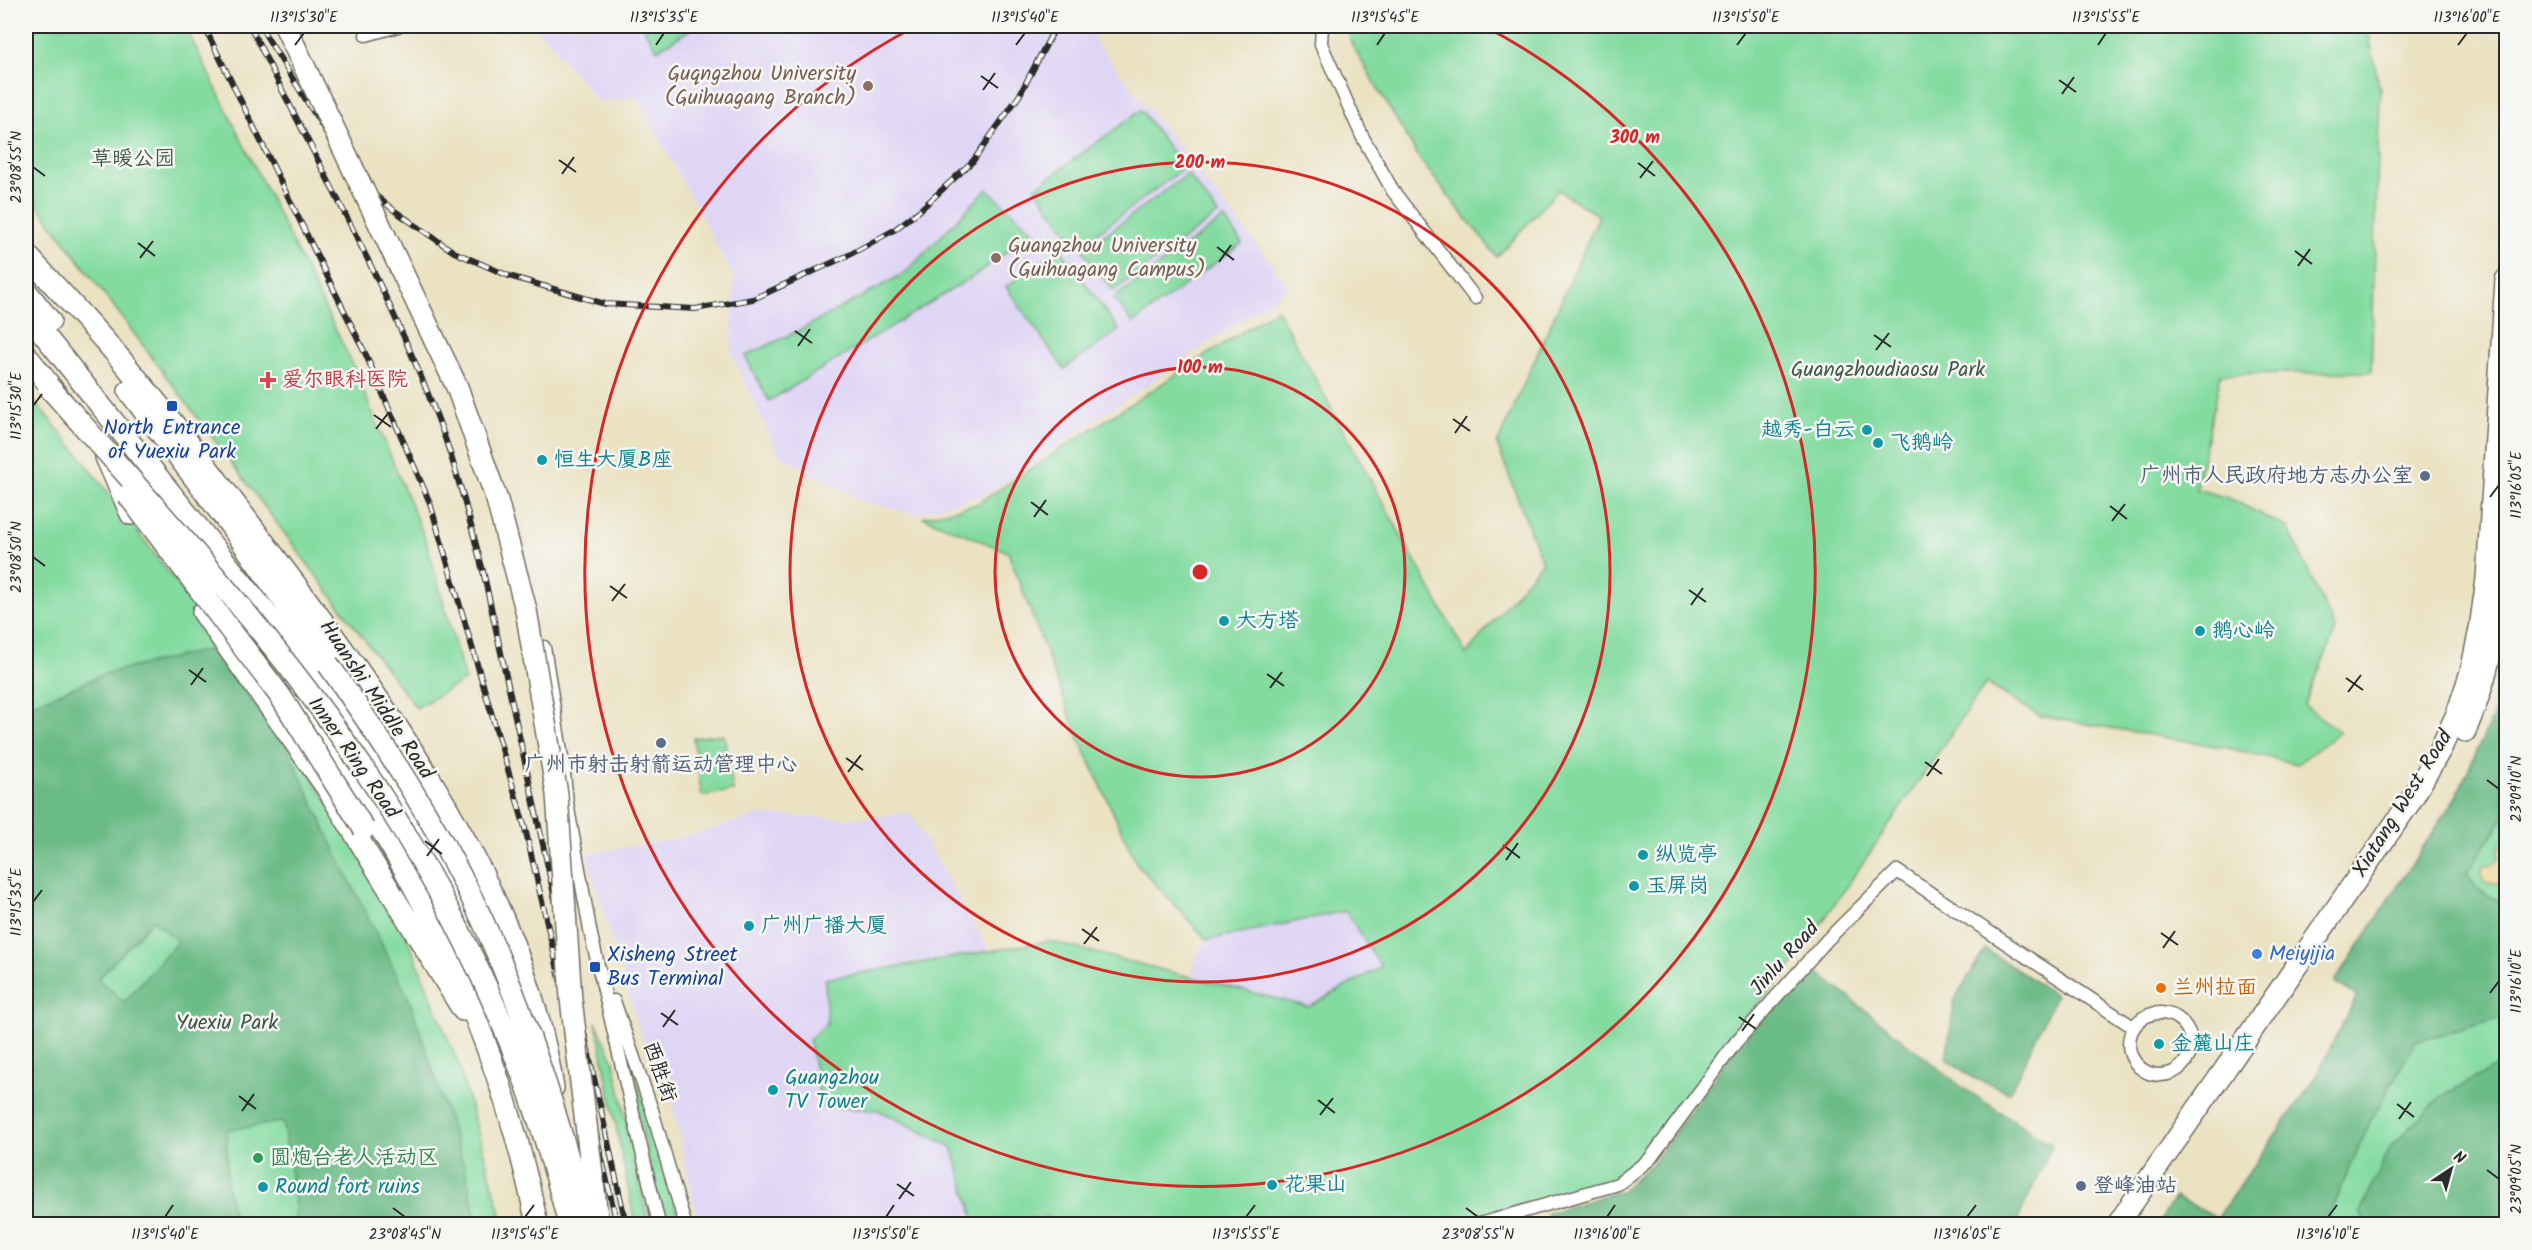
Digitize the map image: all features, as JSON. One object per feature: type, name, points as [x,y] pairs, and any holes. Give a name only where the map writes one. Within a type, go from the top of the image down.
[{"type":"highway","points":[[285,26],[457,387],[497,500],[526,610],[557,794],[571,999],[598,1224]]},
{"type":"highway","name":"Huanshi Middle Road","points":[[26,254],[135,375],[378,696],[429,777],[472,857],[512,940],[544,1030],[554,1107],[550,1157],[563,1224]]},
{"type":"highway","name":"Inner Ring Road","points":[[26,259],[236,533],[411,788],[490,936],[544,1077],[585,1224]]},
{"type":"highway","name":"Xiatang West Road","points":[[2118,1224],[2410,802],[2440,750],[2457,714],[2471,672],[2484,606],[2506,280]]},
{"type":"highway","name":"Inner Ring Road","points":[[26,291],[328,664]]},
{"type":"highway","points":[[26,312],[299,652],[359,734],[414,818],[469,917],[504,997],[527,1060],[550,1157]]},
{"type":"highway","points":[[26,357],[106,457],[132,516],[236,656],[305,756],[492,1060]]},
{"type":"highway","name":"Inner Ring Road","points":[[26,357],[48,386],[235,602],[304,688],[376,788],[437,891],[493,1002],[528,1090],[569,1224]]},
{"type":"highway","points":[[48,386],[281,698],[364,829],[468,1008],[492,1060],[516,1133],[537,1224]]},
{"type":"highway","name":"Xiatang West Road","points":[[2134,1224],[2394,849],[2450,761],[2477,702],[2495,634],[2506,524]]},
{"type":"highway","points":[[544,1030],[572,1148],[585,1224]]},
{"type":"street","points":[[366,34],[398,26]]},
{"type":"street","points":[[1322,26],[1321,44],[1362,136],[1393,191],[1475,298]]},
{"type":"street","name":"西胜街","points":[[544,646],[567,803],[591,935],[659,1224]]},
{"type":"street","name":"Jinlu Road","points":[[1480,1224],[1618,1184],[1650,1159],[1736,1042],[1827,940],[1897,871],[2133,1027]]},
{"type":"street","name":"西胜街","points":[[591,935],[652,1110],[685,1224]]},
{"type":"street","points":[[2159,1012],[2178,1018],[2190,1035],[2190,1056],[2176,1071],[2166,1075],[2145,1072],[2137,1066],[2128,1047],[2133,1027],[2148,1014],[2159,1012]]},
{"type":"shaded area","name":"Guangzhou University (Guihuagang Campus)","points":[[535,26],[1100,26],[1094,40],[1290,287],[989,493],[915,514],[862,501],[778,454],[731,352],[734,277],[637,97],[598,102]]},
{"type":"shaded area","points":[[910,813],[989,951],[825,979],[827,1023],[809,1040],[822,1107],[878,1110],[952,1147],[976,1224],[698,1224],[666,1070],[649,1061],[586,854],[680,838],[759,815],[856,819]]},
{"type":"shaded area","points":[[1346,911],[1381,967],[1309,1008],[1191,977],[1199,951],[1207,940]]},
{"type":"shaded area","points":[[1048,1215],[1050,1224],[998,1224]]},
{"type":"green space","name":"草暖公园","points":[[26,26],[185,26],[352,363],[427,544],[465,680],[416,708],[26,190]]},
{"type":"green space","points":[[642,26],[696,26],[657,50]]},
{"type":"green space","name":"Guangzhoudiaosu Park","points":[[1347,26],[2367,26],[2380,91],[2371,372],[2221,374],[2196,489],[2229,498],[2288,528],[2336,630],[2304,705],[2340,732],[2297,764],[2228,748],[2040,716],[1986,683],[1793,965],[1731,1035],[1648,1156],[1616,1181],[1470,1224],[1050,1224],[1047,1216],[998,1224],[976,1224],[952,1147],[878,1110],[822,1107],[809,1040],[827,1023],[825,979],[1049,941],[1309,1007],[1381,967],[1346,911],[1207,940],[1137,864],[1077,734],[1008,552],[923,517],[977,504],[1277,309],[1466,654],[1542,562],[1497,444],[1599,216],[1558,190],[1497,257],[1421,161],[1352,45]]},
{"type":"green space","points":[[1141,110],[1184,168],[1078,247],[1035,188]]},
{"type":"green space","points":[[1188,174],[1218,214],[1113,291],[1083,251]]},
{"type":"green space","points":[[987,189],[1034,232],[971,278],[769,401],[745,356],[804,328],[905,273]]},
{"type":"green space","points":[[1224,218],[1242,243],[1133,323],[1114,298]]},
{"type":"green space","points":[[1060,248],[1119,330],[1064,369],[1006,287]]},
{"type":"green space","name":"Yuexiu Park","points":[[26,391],[81,457],[257,689],[399,917],[459,1066],[504,1224],[26,1224]]},
{"type":"green space","name":"Yuexiu Park","points":[[211,649],[286,745],[338,857],[410,1001],[466,1172],[477,1224],[293,1224],[296,1211],[283,1122],[227,1130],[227,1186],[235,1224],[26,1224],[26,705],[36,703],[107,673]],"holes":[[[153,920],[178,941],[124,1002],[98,979]]]},
{"type":"green space","points":[[2506,688],[2506,1224],[2159,1224],[2175,1197],[2217,1218],[2314,1080],[2357,996],[2335,982],[2456,797]]},
{"type":"green space","points":[[2506,688],[2506,815],[2467,873],[2477,889],[2506,905],[2506,1016],[2415,1042],[2370,1122],[2325,1224],[2159,1224],[2175,1197],[2217,1218],[2314,1080],[2357,996],[2335,982],[2456,797]]},
{"type":"green space","points":[[724,734],[733,791],[702,796],[693,738]]},
{"type":"green space","points":[[1985,949],[2056,995],[2010,1092],[1973,1078],[1946,1058],[1955,999]]},
{"type":"green space","points":[[1811,967],[1963,1088],[2052,1145],[2016,1224],[1549,1224],[1547,1213],[1621,1191],[1653,1163],[1739,1044]]},
{"type":"green space","points":[[596,1022],[614,1062],[649,1224],[635,1224]]},
{"type":"green space","points":[[626,1058],[631,1062],[682,1224],[663,1224]]},
{"type":"green space","points":[[2506,1061],[2506,1224],[2366,1224],[2360,1212],[2391,1147],[2442,1096]]},
{"type":"sand","points":[[2506,842],[2506,883],[2486,883],[2480,874],[2484,865],[2494,864],[2499,858],[2499,848]]},
{"type":"railway","points":[[204,26],[366,355],[430,503],[525,828],[617,1224]]},
{"type":"railway","points":[[250,26],[375,274],[421,376],[453,464],[484,575],[626,1224]]},
{"type":"railway","points":[[260,26],[355,179],[395,211],[454,252],[509,276],[605,304],[695,309],[753,299],[849,255],[894,230],[919,211],[973,161],[1019,96],[1056,26]]},
{"type":"place","name":"Guqngzhou University (Guihuagang Branch)","points":[[868,86]]},
{"type":"place","name":"Guangzhou University (Guihuagang Campus)","points":[[996,258]]},
{"type":"place","name":"爱尔眼科医院","points":[[268,380]]},
{"type":"place","name":"North Entrance of Yuexiu Park","points":[[172,406]]},
{"type":"place","name":"越秀-白云","points":[[1867,430]]},
{"type":"place","name":"飞鹅岭","points":[[1878,443]]},
{"type":"place","name":"恒生大厦B座","points":[[542,460]]},
{"type":"place","name":"广州市人民政府地方志办公室","points":[[2425,476]]},
{"type":"place","name":"大方塔","points":[[1224,621]]},
{"type":"place","name":"鹅心岭","points":[[2200,631]]},
{"type":"place","name":"广州市射击射箭运动管理中心","points":[[661,743]]},
{"type":"place","name":"纵览亭","points":[[1643,855]]},
{"type":"place","name":"玉屏岗","points":[[1634,886]]},
{"type":"place","name":"广州广播大厦","points":[[749,926]]},
{"type":"place","name":"Meiyijia","points":[[2257,954]]},
{"type":"place","name":"Xisheng Street Bus Terminal","points":[[595,967]]},
{"type":"place","name":"兰州拉面","points":[[2161,988]]},
{"type":"place","name":"金麓山庄","points":[[2159,1044]]},
{"type":"place","name":"Guangzhou TV Tower","points":[[773,1090]]},
{"type":"place","name":"圆炮台老人活动区","points":[[258,1158]]},
{"type":"place","name":"花果山","points":[[1272,1185]]},
{"type":"place","name":"登峰油站","points":[[2081,1186]]},
{"type":"place","name":"Round fort ruins","points":[[263,1187]]}]
